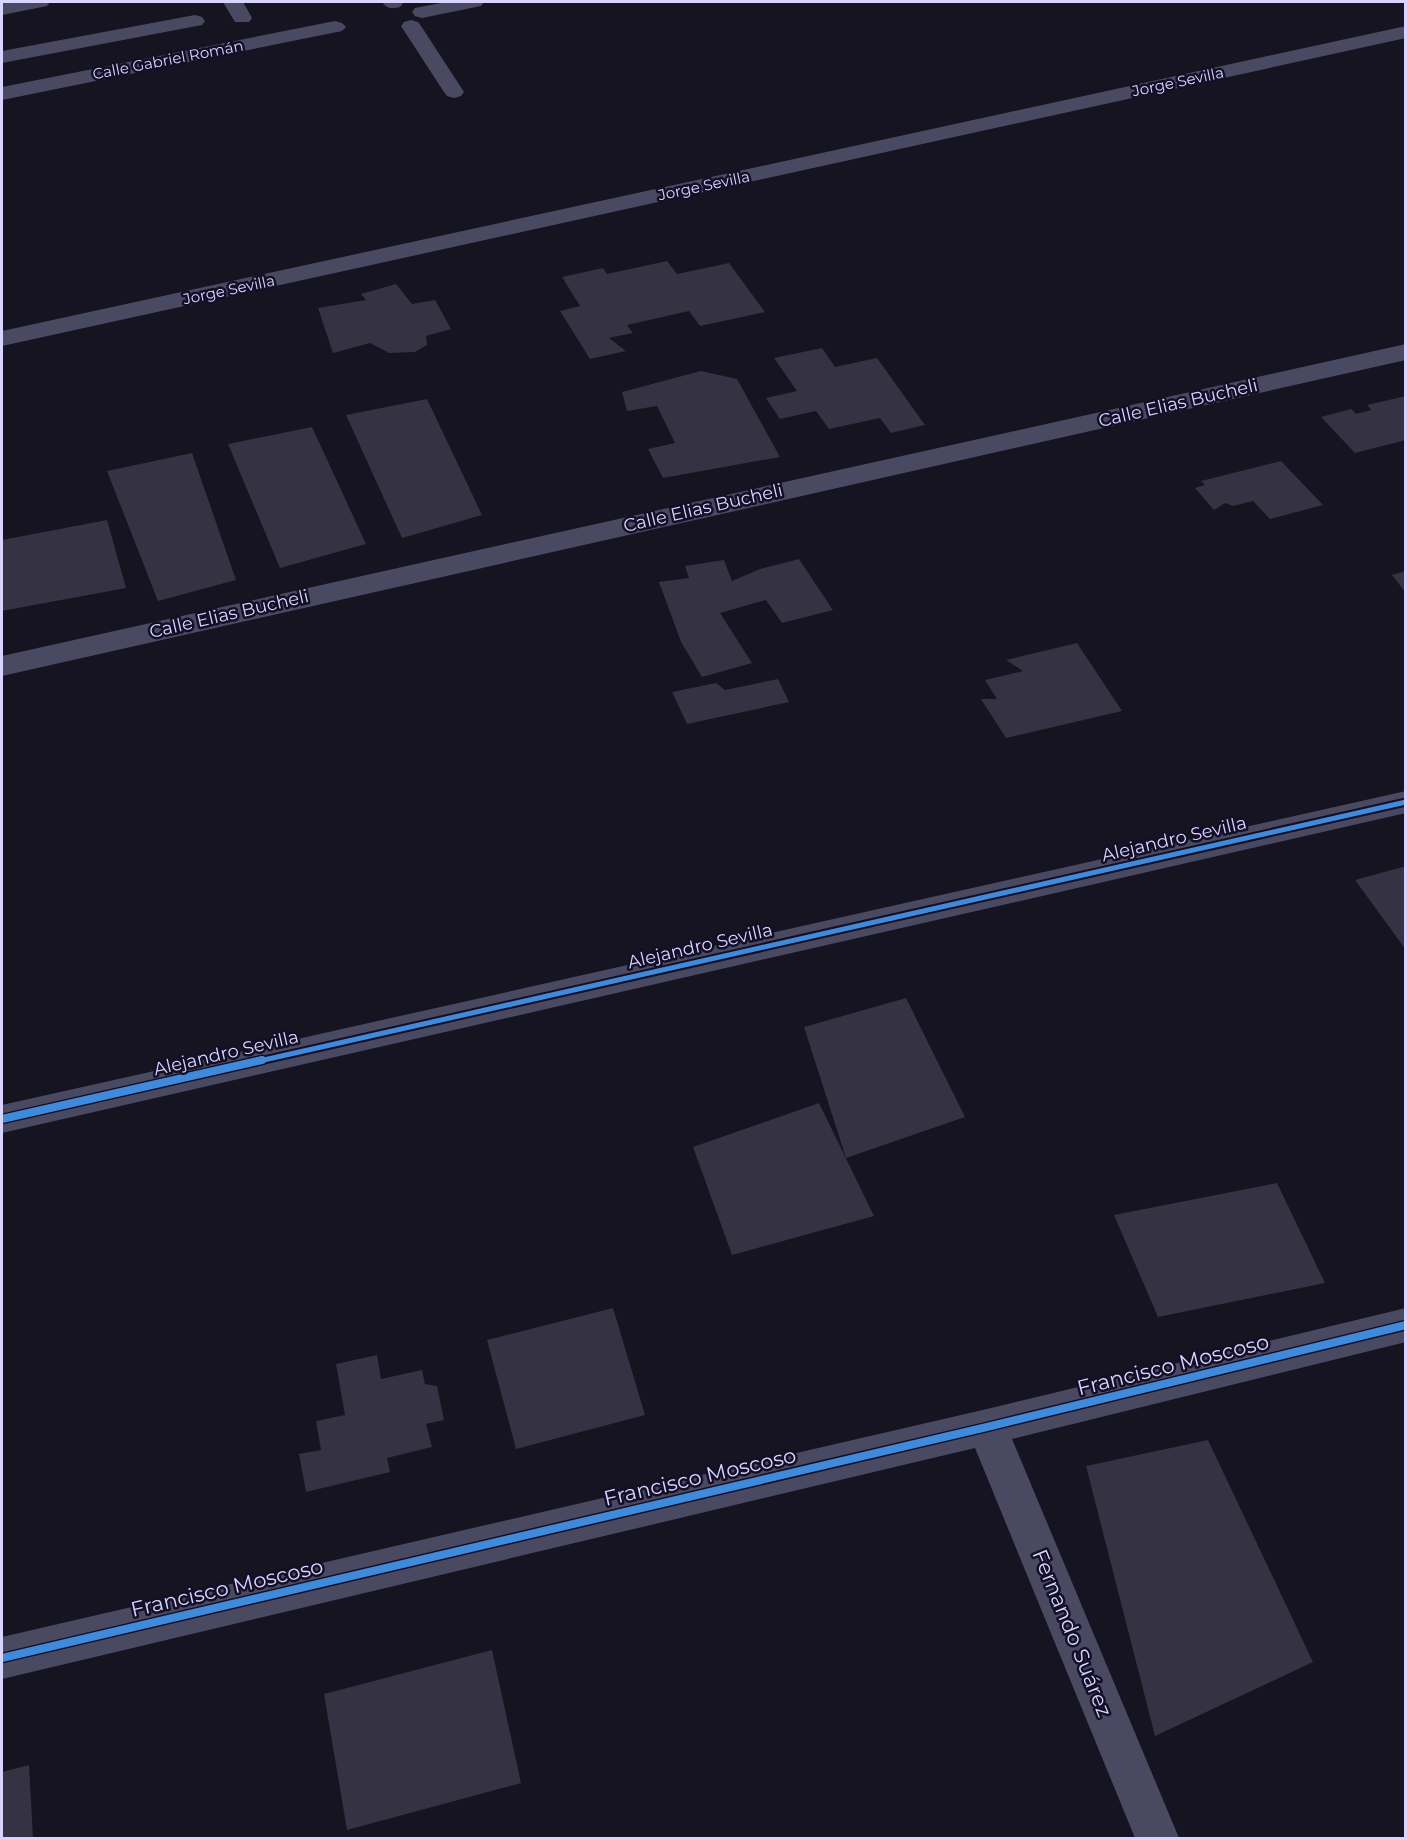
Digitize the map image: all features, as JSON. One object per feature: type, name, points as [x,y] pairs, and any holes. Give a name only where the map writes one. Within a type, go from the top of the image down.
[{"type":"street","name":"Calle Gabriel Román","points":[[2,94],[335,27]]},
{"type":"street","name":"Jorge Sevilla","points":[[2,339],[1406,32]]},
{"type":"street","name":"Calle Elias Bucheli","points":[[2,666],[1406,352]]},
{"type":"street","name":"Alejandro Sevilla","points":[[2,1119],[1406,802]]},
{"type":"street","name":"Francisco Moscoso","points":[[2,1658],[987,1427],[1406,1325]]},
{"type":"street","name":"Fernando Suárez","points":[[987,1427],[1157,1839]]},
{"type":"lane","points":[[2,9],[40,2]]},
{"type":"lane","points":[[187,2],[210,52]]},
{"type":"lane","points":[[454,92],[416,19],[474,2]]},
{"type":"lane","points":[[2,57],[195,21]]},
{"type":"lane","points":[[51,48],[67,81]]},
{"type":"building","points":[[667,261],[677,274],[729,263],[765,312],[700,326],[689,311],[627,325],[633,333],[609,338],[626,351],[590,359],[560,311],[580,306],[562,277],[603,268],[607,274]]},
{"type":"building","points":[[396,284],[412,304],[435,300],[451,329],[426,336],[427,345],[415,352],[389,353],[370,343],[333,353],[318,308],[366,300],[361,294]]},
{"type":"building","points":[[822,348],[835,367],[877,358],[925,425],[891,433],[880,418],[829,429],[816,411],[780,419],[766,398],[797,391],[774,358]]},
{"type":"building","points":[[701,371],[737,379],[780,457],[663,478],[648,449],[675,443],[657,406],[627,411],[622,392]]},
{"type":"building","points":[[1406,396],[1406,440],[1355,453],[1321,417],[1351,409],[1356,414],[1371,410],[1367,405]]},
{"type":"building","points":[[427,399],[482,515],[402,538],[346,415]]},
{"type":"building","points":[[312,427],[366,544],[280,568],[228,444]]},
{"type":"building","points":[[192,453],[236,580],[158,601],[107,471]]},
{"type":"building","points":[[1281,461],[1323,505],[1270,519],[1253,501],[1233,506],[1225,503],[1214,510],[1195,488],[1205,485],[1201,481]]},
{"type":"building","points":[[107,520],[126,588],[2,611],[2,540]]},
{"type":"building","points":[[799,559],[833,610],[782,623],[766,600],[720,613],[752,663],[702,677],[681,642],[659,582],[689,578],[685,566],[724,560],[732,581],[760,569]]},
{"type":"building","points":[[1406,571],[1406,593],[1392,575]]},
{"type":"building","points":[[1077,643],[1122,711],[1006,738],[981,699],[997,699],[985,680],[1023,671],[1006,660]]},
{"type":"building","points":[[778,679],[789,702],[687,724],[672,692],[716,683],[725,690]]},
{"type":"building","points":[[1406,866],[1406,950],[1355,880]]},
{"type":"building","points":[[906,998],[965,1117],[846,1158],[804,1027]]},
{"type":"building","points":[[819,1103],[874,1216],[732,1255],[693,1147]]},
{"type":"building","points":[[1277,1183],[1325,1283],[1158,1317],[1114,1215]]},
{"type":"building","points":[[613,1308],[645,1415],[516,1449],[487,1340]]},
{"type":"building","points":[[377,1355],[381,1379],[422,1370],[425,1384],[437,1386],[444,1420],[426,1424],[432,1447],[387,1458],[390,1472],[306,1492],[299,1454],[321,1450],[316,1421],[345,1415],[336,1364]]},
{"type":"building","points":[[1208,1440],[1313,1662],[1155,1736],[1086,1466]]},
{"type":"building","points":[[492,1650],[521,1783],[347,1830],[324,1694]]},
{"type":"building","points":[[29,1765],[33,1838],[2,1838],[2,1772]]},
{"type":"cycle path","points":[[2,1119],[1406,802]]},
{"type":"cycle path","points":[[2,1658],[987,1427],[1406,1325]]}]
